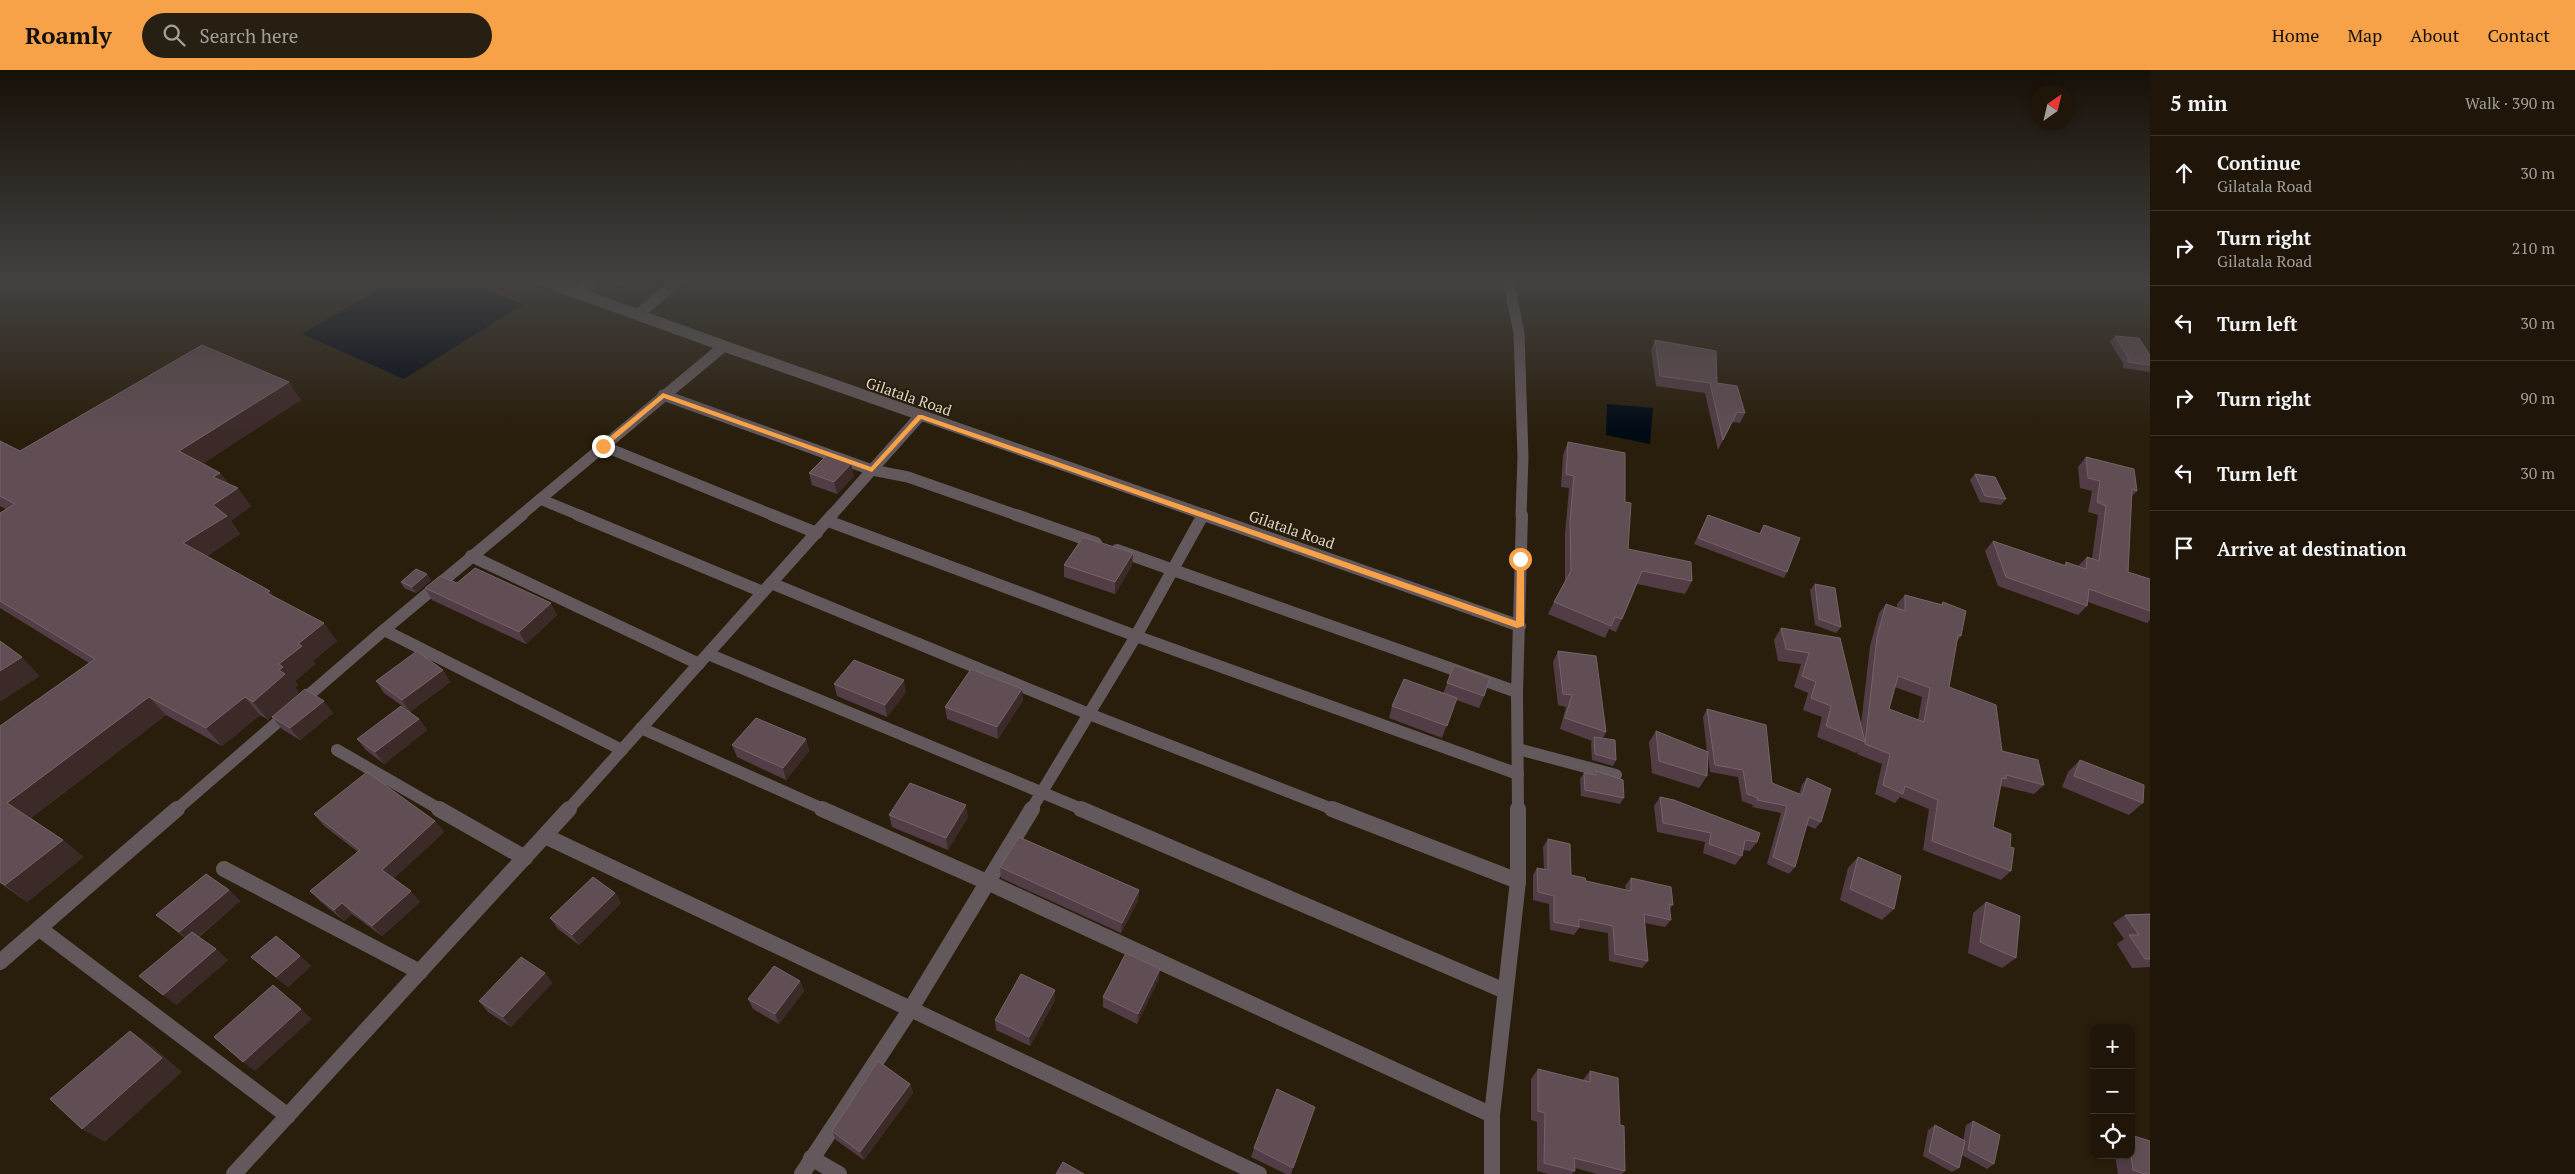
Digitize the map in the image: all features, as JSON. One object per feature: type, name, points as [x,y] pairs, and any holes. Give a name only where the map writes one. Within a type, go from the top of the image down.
[{"type":"street","name":"Gilatala Road","points":[[683,331],[920,416],[1520,626]]},
{"type":"street","points":[[1492,1174],[1492,1114],[1518,881],[1517,692],[1523,457],[1520,342],[1518,331]]},
{"type":"street","points":[[0,962],[384,630],[724,346]]},
{"type":"street","points":[[663,395],[872,470],[908,478],[1174,569],[1517,692]]},
{"type":"street","points":[[234,1174],[545,836],[920,416]]},
{"type":"street","points":[[603,446],[817,533]]},
{"type":"street","points":[[540,499],[1518,881]]},
{"type":"street","points":[[802,1174],[910,1010],[1136,636],[1203,514]]},
{"type":"street","points":[[828,521],[1136,636],[1518,774]]},
{"type":"street","points":[[471,556],[703,659],[1042,792],[1505,992]]},
{"type":"street","points":[[384,630],[622,750]]},
{"type":"street","points":[[641,728],[987,882],[1492,1114]]},
{"type":"street","points":[[1518,749],[1616,776]]},
{"type":"street","points":[[337,750],[525,858]]},
{"type":"street","points":[[545,836],[1259,1174]]},
{"type":"street","points":[[224,869],[420,972]]},
{"type":"street","points":[[40,928],[288,1116]]},
{"type":"street","points":[[811,1158],[839,1174]]},
{"type":"shaded area","points":[[308,331],[481,331],[404,379],[302,334]]},
{"type":"shaded area","points":[[1607,404],[1653,408],[1650,444],[1606,435]]},
{"type":"building","points":[[2115,336],[2139,338],[2150,355],[2150,365],[2128,362],[2128,357]]},
{"type":"building","points":[[1655,340],[1716,351],[1717,383],[1737,386],[1745,413],[1737,412],[1723,440],[1710,383],[1660,376]]},
{"type":"building","points":[[202,345],[289,382],[179,451],[220,473],[213,477],[238,488],[213,505],[227,516],[183,543],[270,591],[267,593],[324,623],[298,644],[302,646],[279,664],[283,667],[279,670],[285,674],[253,702],[245,697],[206,728],[149,697],[7,803],[63,840],[5,885],[0,882],[0,726],[95,659],[0,601],[0,513],[15,504],[0,496],[0,441],[20,451]]},
{"type":"building","points":[[1568,442],[1625,453],[1625,502],[1631,503],[1628,549],[1691,562],[1692,581],[1642,571],[1622,619],[1615,617],[1611,626],[1554,602],[1571,571],[1570,521],[1574,476],[1566,474]]},
{"type":"building","points":[[827,455],[851,464],[834,482],[809,473]]},
{"type":"building","points":[[2086,457],[2134,469],[2137,491],[2132,489],[2128,572],[2150,579],[2150,611],[2089,589],[2087,606],[2006,577],[1993,541],[2066,566],[2066,562],[2086,569],[2087,557],[2099,561],[2106,506],[2097,502],[2100,481],[2088,478]]},
{"type":"building","points":[[1975,474],[1995,477],[2006,499],[1985,496]]},
{"type":"building","points":[[1708,515],[1760,534],[1764,525],[1800,538],[1787,572],[1698,538]]},
{"type":"building","points":[[1083,537],[1133,553],[1115,582],[1064,565]]},
{"type":"building","points":[[475,568],[551,603],[519,632],[425,588],[440,576],[457,583]]},
{"type":"building","points":[[416,569],[427,574],[412,587],[401,582]]},
{"type":"building","points":[[1815,584],[1835,588],[1841,627],[1819,619]]},
{"type":"building","points":[[1905,595],[1942,605],[1943,602],[1966,611],[1961,636],[1958,635],[1949,687],[1996,705],[2002,751],[2038,760],[2044,785],[2006,775],[2006,779],[2002,778],[1993,827],[2011,834],[2010,847],[2014,848],[2011,871],[1932,841],[1938,800],[1905,786],[1903,794],[1883,785],[1890,754],[1865,744],[1877,637],[1886,604],[1905,611]],"holes":[[[1898,676],[1930,688],[1924,722],[1889,709]]]},
{"type":"building","points":[[1781,628],[1840,638],[1865,742],[1826,726],[1831,706],[1811,698],[1816,682],[1802,676],[1809,653],[1786,649]]},
{"type":"building","points":[[0,641],[22,657],[0,671]]},
{"type":"building","points":[[417,651],[443,670],[402,700],[376,681]]},
{"type":"building","points":[[1558,651],[1596,656],[1606,732],[1565,718],[1572,695],[1563,694]]},
{"type":"building","points":[[854,660],[904,680],[885,705],[834,684]]},
{"type":"building","points":[[1454,665],[1490,678],[1484,696],[1447,683]]},
{"type":"building","points":[[971,669],[1022,689],[997,727],[945,707]]},
{"type":"building","points":[[1404,679],[1457,698],[1447,726],[1392,706]]},
{"type":"building","points":[[305,689],[324,701],[290,728],[272,717]]},
{"type":"building","points":[[401,706],[419,719],[375,752],[357,739]]},
{"type":"building","points":[[1707,709],[1766,725],[1772,783],[1802,795],[1807,778],[1831,789],[1821,822],[1809,817],[1795,867],[1773,857],[1787,806],[1757,800],[1758,798],[1747,794],[1743,770],[1715,765]]},
{"type":"building","points":[[756,718],[806,739],[783,768],[732,745]]},
{"type":"building","points":[[1656,731],[1708,752],[1707,776],[1659,761]]},
{"type":"building","points":[[1594,737],[1615,740],[1616,760],[1595,754]]},
{"type":"building","points":[[2080,760],[2144,785],[2143,803],[2074,776]]},
{"type":"building","points":[[1596,771],[1623,780],[1624,798],[1585,790],[1584,773],[1596,775]]},
{"type":"building","points":[[367,772],[435,821],[382,870],[411,891],[372,926],[342,903],[334,910],[310,891],[360,850],[314,814]]},
{"type":"building","points":[[910,783],[966,805],[946,838],[889,815]]},
{"type":"building","points":[[1660,797],[1674,800],[1760,833],[1757,842],[1745,840],[1742,856],[1709,844],[1711,833],[1663,823]]},
{"type":"building","points":[[1019,837],[1139,890],[1122,923],[1000,867]]},
{"type":"building","points":[[1548,839],[1570,844],[1571,875],[1585,878],[1586,881],[1631,891],[1631,878],[1671,887],[1673,905],[1669,904],[1671,920],[1644,914],[1648,961],[1615,954],[1613,926],[1579,919],[1579,927],[1554,922],[1554,896],[1538,892],[1537,868],[1548,870]]},
{"type":"building","points":[[1858,857],[1901,876],[1894,909],[1850,889]]},
{"type":"building","points":[[206,874],[229,890],[179,932],[156,915]]},
{"type":"building","points":[[593,877],[615,893],[572,935],[550,918]]},
{"type":"building","points":[[1986,902],[2020,916],[2016,958],[1980,942]]},
{"type":"building","points":[[2150,914],[2150,959],[2145,959],[2129,935],[2139,935],[2125,915]]},
{"type":"building","points":[[192,932],[216,949],[163,995],[139,976]]},
{"type":"building","points":[[276,936],[300,956],[276,977],[251,957]]},
{"type":"building","points":[[1126,953],[1160,969],[1138,1014],[1103,997]]},
{"type":"building","points":[[521,957],[545,973],[503,1017],[479,1001]]},
{"type":"building","points":[[774,966],[800,981],[775,1014],[748,999]]},
{"type":"building","points":[[1021,974],[1055,990],[1029,1037],[995,1020]]},
{"type":"building","points":[[273,985],[301,1009],[243,1062],[214,1037]]},
{"type":"building","points":[[130,1031],[162,1058],[82,1129],[50,1099]]},
{"type":"building","points":[[878,1061],[910,1084],[860,1152],[832,1131]]},
{"type":"building","points":[[1538,1069],[1590,1082],[1590,1071],[1618,1078],[1620,1125],[1624,1126],[1625,1171],[1574,1158],[1575,1171],[1544,1163],[1545,1113],[1538,1111]]},
{"type":"building","points":[[1277,1089],[1315,1107],[1293,1168],[1254,1148]]},
{"type":"building","points":[[1973,1121],[2000,1135],[1994,1164],[1968,1150]]},
{"type":"building","points":[[1935,1125],[1965,1141],[1959,1168],[1929,1152]]},
{"type":"building","points":[[2135,1136],[2150,1141],[2150,1174],[2133,1170],[2132,1159],[2135,1159]]},
{"type":"building","points":[[1063,1162],[1084,1174],[1056,1174]]},
{"type":"route","points":[[603,446],[663,395],[872,470],[920,416],[1520,626],[1520,559]]}]
